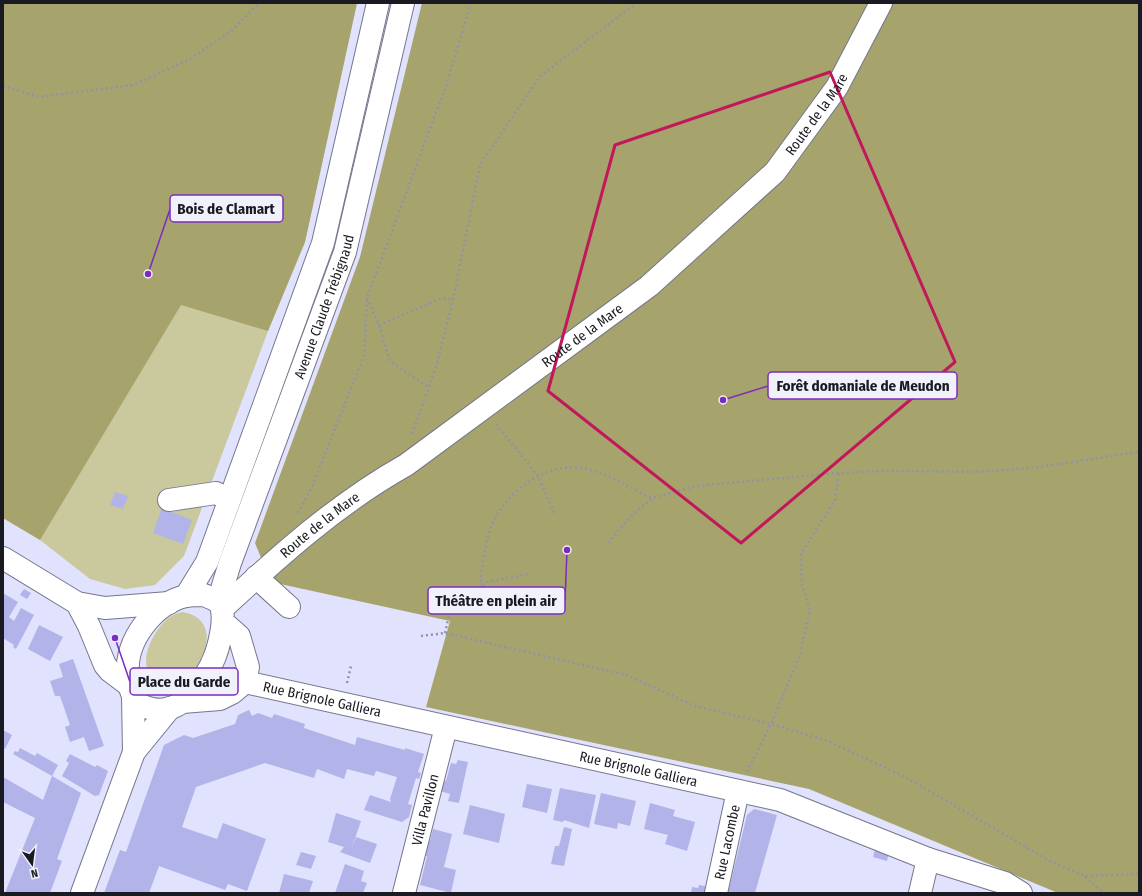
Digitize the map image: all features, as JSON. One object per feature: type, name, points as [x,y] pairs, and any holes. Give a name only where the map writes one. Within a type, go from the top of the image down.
[{"type":"street","name":"Avenue Claude Trébignaud","points":[[178,599],[207,562],[228,500],[323,243],[378,3]]},
{"type":"street","name":"Avenue Claude Trébignaud","points":[[221,611],[230,563],[346,252],[403,3]]},
{"type":"street","name":"Route de la Mare","points":[[221,611],[270,564],[372,484],[406,464],[649,286],[775,172],[837,87],[881,3]]},
{"type":"street","points":[[169,500],[216,493],[228,500]]},
{"type":"street","points":[[3,558],[77,603],[106,608],[204,595],[221,611],[239,636],[248,667],[245,682],[232,693],[220,699],[176,705],[159,710],[139,704],[131,691],[105,665],[89,626],[77,603]]},
{"type":"street","points":[[256,577],[289,607]]},
{"type":"street","points":[[134,752],[131,691],[128,667],[132,646],[144,623],[178,599]]},
{"type":"street","points":[[82,893],[134,752],[212,664],[220,639],[221,611]]},
{"type":"street","name":"Rue Brignole Galliera","points":[[245,682],[780,800],[928,859],[1005,884],[1021,893]]},
{"type":"street","name":"Villa Pavillon","points":[[404,893],[446,727]]},
{"type":"street","name":"Rue Lacombe","points":[[716,893],[738,791]]},
{"type":"street","points":[[920,893],[928,859]]},
{"type":"path","points":[[3,86],[38,97],[134,85],[190,59],[231,31],[259,3]]},
{"type":"path","points":[[296,516],[310,489],[364,356],[367,298],[446,86],[471,3]]},
{"type":"path","points":[[406,464],[412,432],[437,364],[453,300],[480,165],[540,76],[638,3]]},
{"type":"path","points":[[367,298],[379,325],[390,361],[428,387]]},
{"type":"path","points":[[379,325],[443,298],[453,300]]},
{"type":"path","points":[[483,408],[538,476],[555,515]]},
{"type":"path","points":[[608,543],[630,517],[652,498],[696,486],[839,473],[885,471],[976,472],[1032,468],[1139,452]]},
{"type":"path","points":[[480,587],[483,561],[491,529],[502,508],[518,490],[538,476],[564,467],[590,469],[652,498]]},
{"type":"path","points":[[738,791],[771,724],[800,655],[810,610],[802,584],[801,554],[834,500],[839,473]]},
{"type":"path","points":[[445,633],[451,607],[487,582],[528,574]]},
{"type":"path","points":[[421,636],[445,633],[626,675],[695,706],[771,724],[828,741],[907,778],[1050,861],[1085,876],[1104,893]]},
{"type":"path","points":[[1085,876],[1139,874]]},
{"type":"highlighted area","points":[[830,72],[955,362],[741,543],[548,391],[615,145]]},
{"type":"green space","points":[[3,3],[357,3],[305,242],[268,331],[184,556],[155,585],[125,589],[90,579],[40,540],[3,518]]},
{"type":"green space","points":[[183,612],[198,619],[206,630],[206,643],[202,658],[193,670],[182,680],[170,685],[158,682],[151,676],[147,668],[146,660],[151,642],[155,633],[167,619]]},
{"type":"shaded area","points":[[3,3],[357,3],[305,242],[268,331],[181,305],[40,540],[3,518]]},
{"type":"shaded area","points":[[422,3],[1139,3],[1139,893],[1058,893],[809,789],[426,707],[450,621],[271,582],[255,543],[360,257]]},
{"type":"building","points":[[115,492],[128,496],[123,509],[110,505]]},
{"type":"building","points":[[162,508],[192,520],[183,544],[153,533]]},
{"type":"building","points":[[24,589],[31,593],[27,599],[20,595]]},
{"type":"building","points":[[3,593],[18,602],[9,617],[14,621],[21,608],[34,615],[16,649],[13,647],[14,645],[3,638]]},
{"type":"building","points":[[39,625],[63,637],[50,661],[28,649]]},
{"type":"building","points":[[73,659],[104,746],[89,751],[84,737],[70,742],[65,727],[70,725],[60,696],[55,696],[50,681],[63,677],[59,664]]},
{"type":"building","points":[[249,710],[252,716],[258,713],[272,718],[274,714],[305,724],[304,728],[355,745],[357,737],[424,754],[418,772],[421,773],[419,779],[416,778],[408,804],[412,805],[409,817],[402,822],[364,810],[370,795],[391,802],[390,799],[397,777],[376,771],[374,776],[347,769],[344,779],[317,769],[314,778],[265,763],[196,787],[182,827],[217,839],[223,823],[266,839],[247,891],[228,884],[225,890],[159,866],[149,893],[104,893],[120,850],[126,852],[164,745],[184,735],[193,738],[235,724],[238,715]]},
{"type":"building","points":[[3,730],[12,735],[5,749],[3,748]]},
{"type":"building","points":[[20,748],[35,756],[37,753],[58,765],[52,776],[13,754],[15,751],[18,752]]},
{"type":"building","points":[[70,754],[95,767],[97,765],[108,771],[99,795],[95,796],[62,776],[69,763],[66,761]]},
{"type":"building","points":[[458,760],[468,762],[459,803],[448,801],[450,794],[440,791],[443,780],[446,781],[451,763],[456,764]]},
{"type":"building","points":[[52,776],[81,793],[57,859],[62,861],[50,893],[5,893],[35,818],[3,802],[3,777],[43,800]]},
{"type":"building","points":[[527,784],[552,789],[547,813],[522,807]]},
{"type":"building","points":[[560,788],[596,795],[589,828],[564,820],[563,822],[553,820]]},
{"type":"building","points":[[601,793],[636,801],[630,826],[618,823],[617,829],[594,824]]},
{"type":"building","points":[[650,803],[675,810],[673,816],[695,822],[687,851],[665,844],[668,835],[644,829]]},
{"type":"building","points":[[470,805],[505,814],[499,843],[463,834]]},
{"type":"building","points":[[754,809],[777,815],[755,893],[728,893],[747,815]]},
{"type":"building","points":[[336,813],[361,821],[351,850],[356,837],[377,844],[370,863],[340,852],[344,847],[328,842]]},
{"type":"building","points":[[564,827],[572,829],[564,866],[551,864],[555,846],[559,846]]},
{"type":"building","points":[[433,829],[452,834],[444,867],[456,870],[451,893],[420,885],[427,856],[424,856],[427,840],[430,841]]},
{"type":"building","points":[[875,849],[889,853],[887,861],[873,857]]},
{"type":"building","points":[[301,852],[316,856],[311,869],[296,865]]},
{"type":"building","points":[[345,864],[364,871],[361,881],[367,883],[363,893],[335,893]]},
{"type":"building","points":[[284,874],[313,881],[309,893],[279,893]]},
{"type":"building","points":[[699,885],[706,886],[704,893],[691,893],[692,887],[698,888]]},
{"type":"place","name":"Bois de Clamart","points":[[148,274]]},
{"type":"place","name":"Forêt domaniale de Meudon","points":[[723,400]]},
{"type":"place","name":"Théâtre en plein air","points":[[567,550]]},
{"type":"place","name":"Place du Garde","points":[[115,638]]}]
